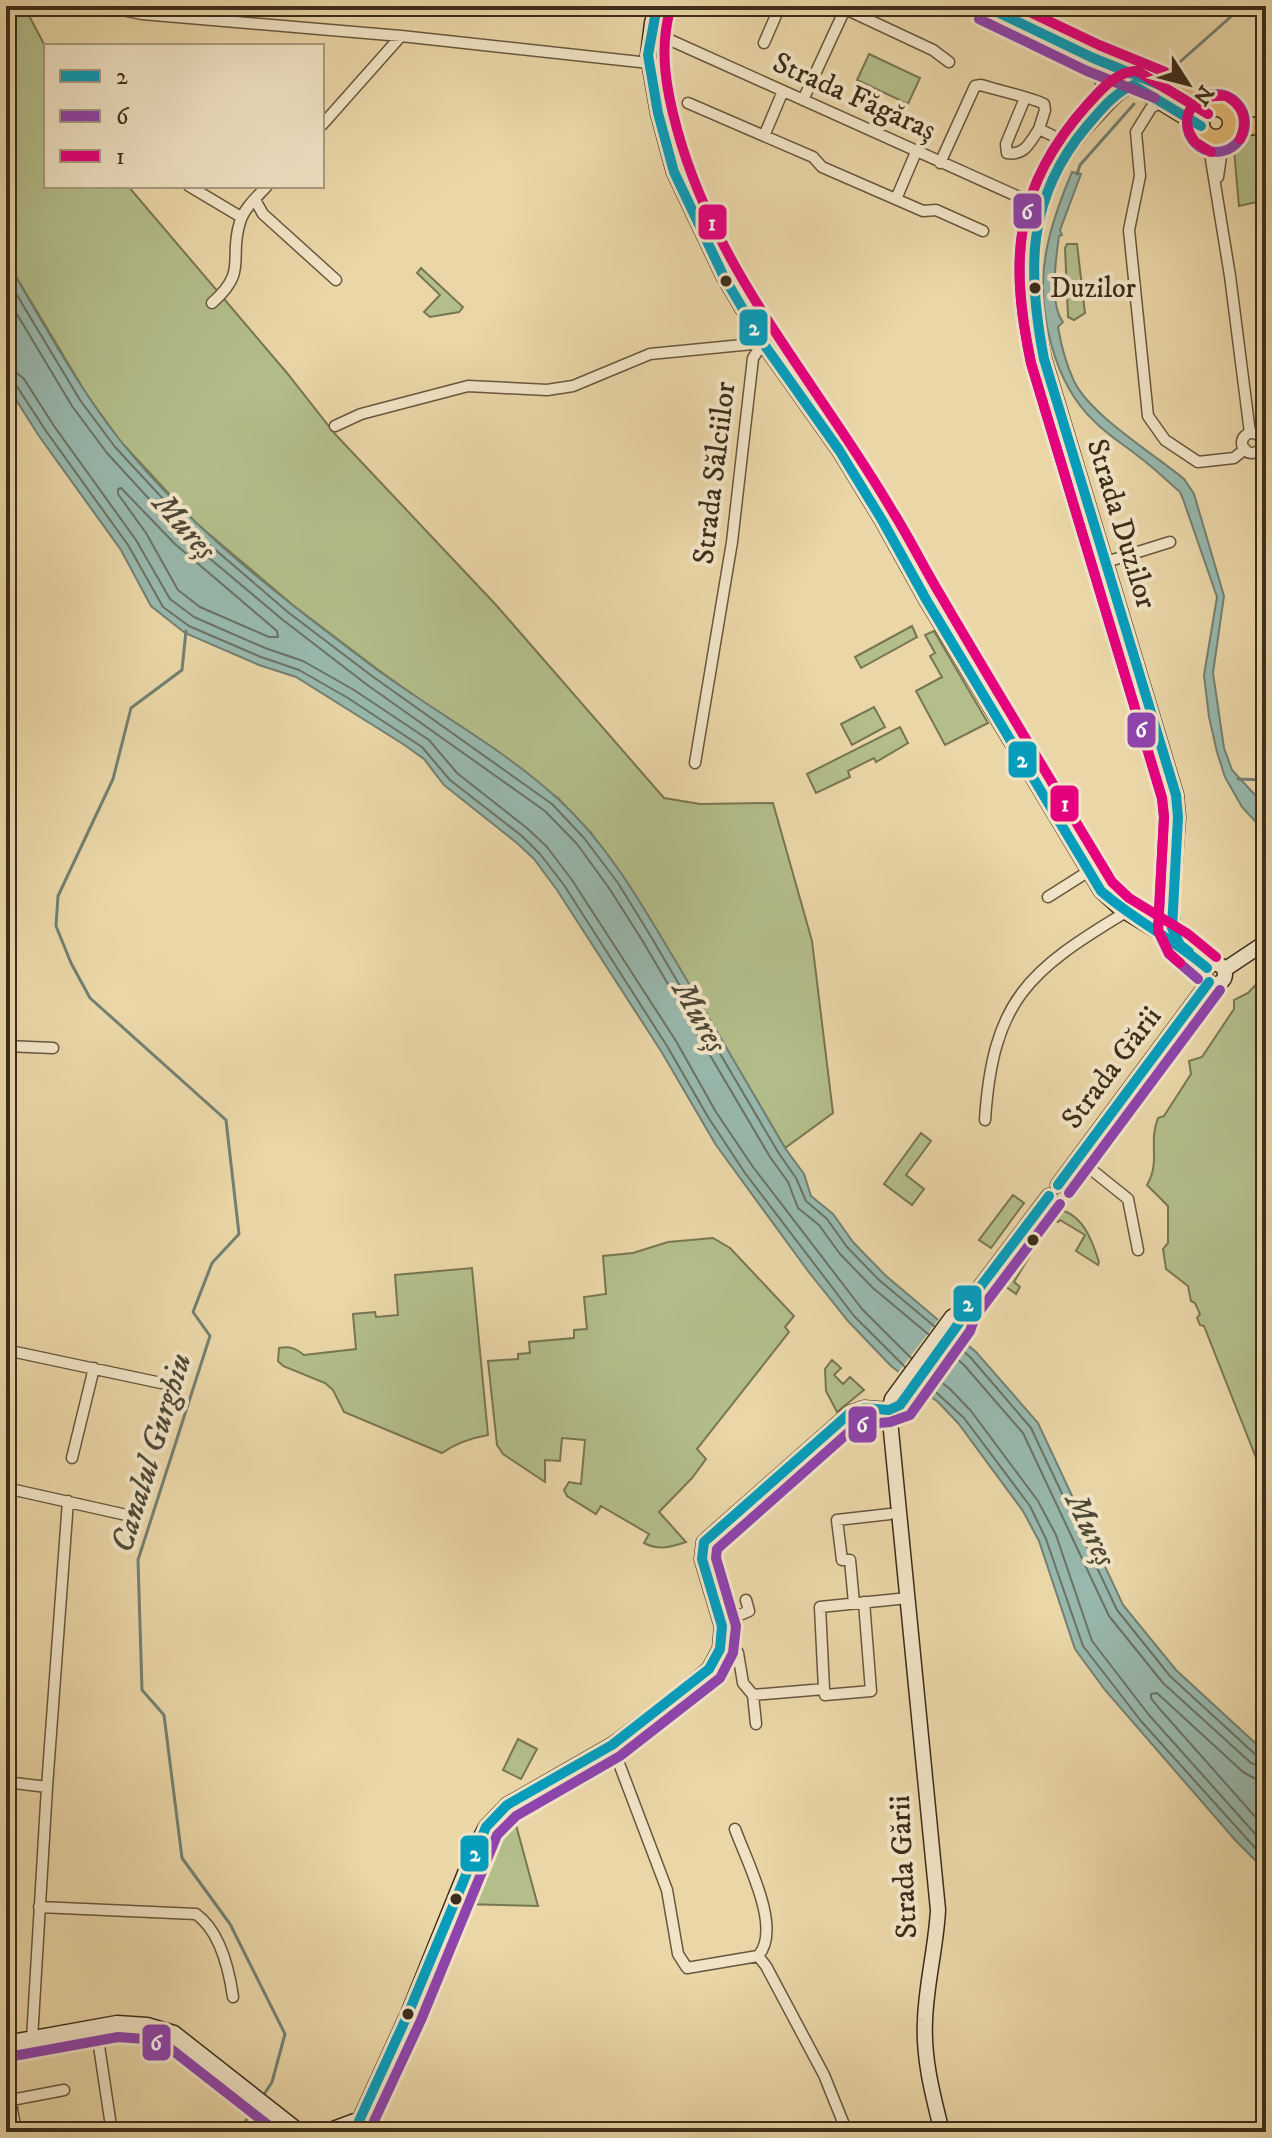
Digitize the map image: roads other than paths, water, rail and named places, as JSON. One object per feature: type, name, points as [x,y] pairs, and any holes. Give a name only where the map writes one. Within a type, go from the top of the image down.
[{"type":"main road","points":[[657,6],[650,31],[649,63],[658,113],[674,172],[724,277],[763,343],[839,450],[868,497],[1101,891],[1126,912],[1180,945],[1208,975]]},
{"type":"main road","points":[[994,8],[1218,125]]},
{"type":"main road","points":[[1093,58],[1161,102],[1218,125],[1263,124]]},
{"type":"main road","name":"Strada Duzilor","points":[[1086,126],[1104,86],[1102,73],[1093,58]]},
{"type":"main road","name":"Strada Duzilor","points":[[1133,85],[1120,91],[1086,126],[1049,184],[1039,206],[1032,256],[1035,319],[1055,398],[1176,795],[1178,817],[1171,913],[1174,934],[1180,945]]},
{"type":"main road","name":"Strada Gării","points":[[942,2132],[931,2086],[924,2022],[937,1941],[938,1910],[893,1404],[1054,1190],[1208,975],[1216,984],[1222,981],[1224,970],[1266,942]]},
{"type":"main road","points":[[325,2132],[357,2125],[486,1827],[507,1805],[612,1745],[709,1669],[720,1649],[722,1636],[720,1613],[702,1559],[704,1542],[850,1413],[893,1404]]},
{"type":"main road","points":[[6,2043],[133,2022],[174,2033],[298,2131],[312,2132]]},
{"type":"street","points":[[102,6],[142,14],[401,36],[649,63]]},
{"type":"street","points":[[764,43],[780,6]]},
{"type":"street","points":[[803,100],[842,7],[938,53],[949,62]]},
{"type":"street","name":"Strada Făgăraș","points":[[650,31],[1039,206]]},
{"type":"street","points":[[324,123],[401,36]]},
{"type":"street","points":[[940,163],[975,86],[981,85],[1039,100],[1044,104],[1039,129],[1025,150],[1007,153],[1006,144],[1025,98]]},
{"type":"street","points":[[764,136],[783,91]]},
{"type":"street","points":[[1161,102],[1151,108],[1136,132],[1140,176],[1129,230],[1148,416],[1165,440],[1198,462],[1234,458],[1245,449]]},
{"type":"street","points":[[688,103],[813,157],[822,167],[923,211],[936,210],[983,231]]},
{"type":"street","points":[[1218,125],[1216,187],[1250,433]]},
{"type":"street","points":[[1216,187],[1218,125]]},
{"type":"street","points":[[1039,129],[1072,145]]},
{"type":"street","points":[[896,199],[916,152]]},
{"type":"street","points":[[192,188],[241,217]]},
{"type":"street","points":[[212,303],[227,290],[236,275],[236,245],[241,217],[265,188]]},
{"type":"street","points":[[255,200],[263,214],[336,280]]},
{"type":"street","name":"Strada Sălciilor","points":[[335,426],[361,414],[456,388],[478,385],[510,390],[547,390],[573,386],[650,354],[763,343]]},
{"type":"street","name":"Strada Sălciilor","points":[[695,763],[732,542],[753,358],[763,343]]},
{"type":"street","points":[[1250,433],[1260,436],[1263,450],[1250,452],[1245,449],[1242,440],[1250,433]]},
{"type":"street","points":[[1106,562],[1170,542]]},
{"type":"street","points":[[1048,897],[1089,871]]},
{"type":"street","points":[[985,1120],[988,1080],[997,1045],[1008,1013],[1022,989],[1059,954],[1126,912]]},
{"type":"street","points":[[6,1046],[53,1048]]},
{"type":"street","points":[[1077,1158],[1128,1199],[1138,1250]]},
{"type":"street","points":[[6,1350],[161,1383]]},
{"type":"street","points":[[72,1458],[94,1368]]},
{"type":"street","points":[[6,1488],[131,1516]]},
{"type":"street","points":[[32,2039],[68,1501]]},
{"type":"street","points":[[890,1514],[837,1520],[842,1560],[850,1560],[859,1603],[871,1691],[825,1695],[820,1607],[859,1603],[908,1598]]},
{"type":"street","points":[[727,1620],[749,1611],[746,1600]]},
{"type":"street","points":[[726,1651],[738,1653],[743,1683],[753,1695],[756,1724]]},
{"type":"street","points":[[753,1695],[824,1689]]},
{"type":"street","points":[[612,1745],[667,1890],[678,1954],[687,1968],[758,1956],[767,1943],[769,1930],[765,1912],[735,1829]]},
{"type":"street","points":[[6,1782],[47,1787]]},
{"type":"street","points":[[39,1907],[196,1914],[206,1922],[222,1954],[233,1997]]},
{"type":"street","points":[[758,1956],[809,2044],[847,2132]]},
{"type":"street","points":[[84,2132],[111,2126],[96,2026]]},
{"type":"street","points":[[6,2074],[8,2101],[16,2132]]},
{"type":"street","points":[[8,2101],[64,2090]]},
{"type":"water","points":[[1072,172],[1081,174],[1060,230],[1062,235],[1059,236],[1056,256],[1056,304],[1063,322],[1058,327],[1064,354],[1074,381],[1094,407],[1184,479],[1194,494],[1224,596],[1213,673],[1224,748],[1232,770],[1266,807],[1266,833],[1242,807],[1225,777],[1217,752],[1204,675],[1217,597],[1180,492],[1100,427],[1080,406],[1058,366],[1051,344],[1044,297],[1046,253]]},
{"type":"water","name":"Mureș","points":[[6,260],[103,418],[176,503],[240,562],[307,617],[537,781],[576,817],[609,856],[652,921],[785,1148],[804,1174],[811,1196],[833,1214],[853,1242],[885,1275],[976,1352],[1038,1423],[1123,1605],[1176,1670],[1266,1753],[1266,1871],[1236,1841],[1105,1690],[1075,1649],[1039,1541],[1023,1511],[958,1423],[938,1402],[891,1366],[848,1321],[808,1271],[716,1145],[661,1051],[534,859],[444,785],[424,759],[403,744],[296,677],[259,665],[185,633],[151,606],[121,550],[39,436],[6,384]]},
{"type":"waterway","points":[[1173,68],[1243,6]]},
{"type":"waterway","points":[[1077,174],[1080,165],[1134,104]]},
{"type":"waterway","name":"Canalul Gurghiu","points":[[186,631],[182,670],[131,708],[113,779],[58,896],[56,926],[90,998],[226,1120],[239,1234],[212,1263],[193,1312],[210,1336],[138,1560],[142,1690],[164,1715],[182,1858],[230,1924],[285,2034],[272,2082],[263,2096]]},
{"type":"waterway","points":[[1238,779],[1266,780]]},
{"type":"waterway","name":"Canalul Gurghiu","points":[[238,2132],[256,2106]]},
{"type":"place","name":"Duzilor","points":[[1035,288]]}]
